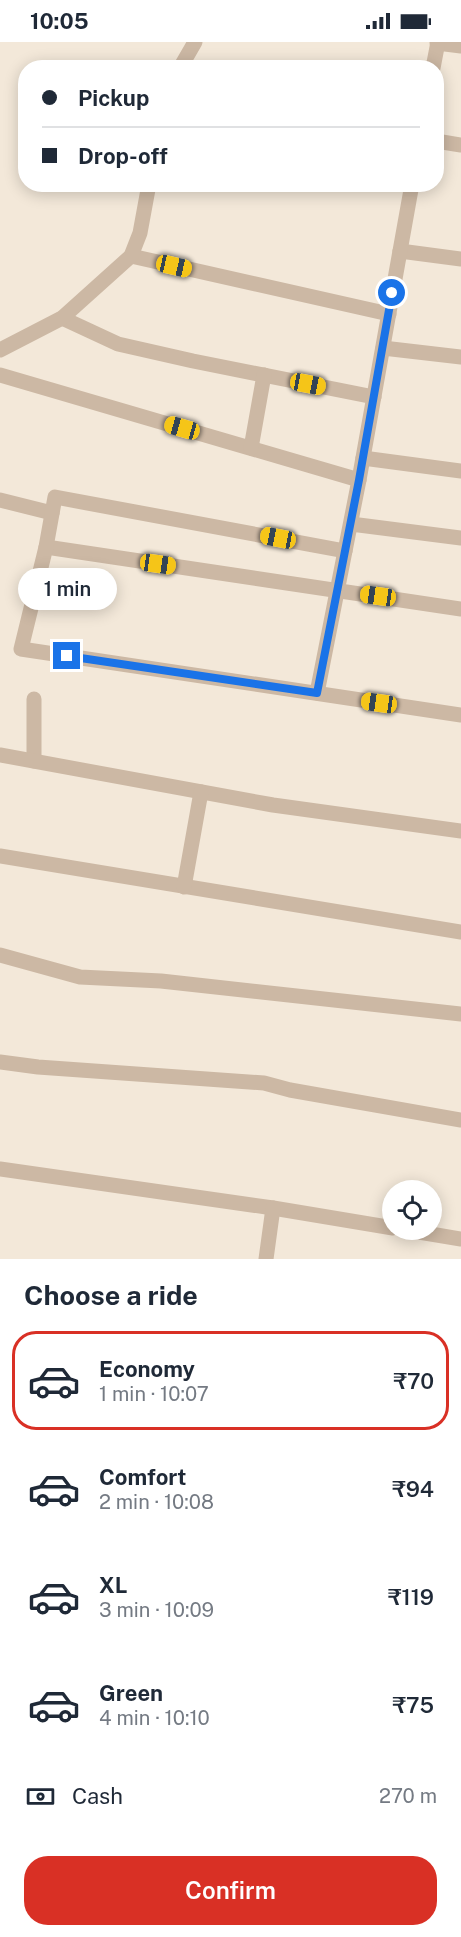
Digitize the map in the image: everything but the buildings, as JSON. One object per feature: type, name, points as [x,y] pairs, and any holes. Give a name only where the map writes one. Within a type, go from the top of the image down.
[{"type":"street","points":[[185,60],[195,42]]},
{"type":"street","points":[[434,60],[437,43],[461,46]]},
{"type":"street","points":[[444,142],[461,145]]},
{"type":"street","points":[[0,350],[63,318],[131,256],[140,233],[148,192]]},
{"type":"street","points":[[317,693],[351,524],[411,192]]},
{"type":"street","points":[[400,251],[461,259]]},
{"type":"street","points":[[131,256],[388,314]]},
{"type":"street","points":[[63,318],[118,344],[374,397]]},
{"type":"street","points":[[382,348],[461,357]]},
{"type":"street","points":[[0,375],[359,480]]},
{"type":"street","points":[[250,448],[264,375]]},
{"type":"street","points":[[363,458],[461,471]]},
{"type":"street","points":[[345,551],[55,497],[46,547],[21,649],[461,715]]},
{"type":"street","points":[[0,500],[52,513]]},
{"type":"street","points":[[351,524],[461,538]]},
{"type":"street","points":[[46,547],[461,609]]},
{"type":"street","points":[[34,699],[34,761]]},
{"type":"street","points":[[0,755],[273,805],[461,831]]},
{"type":"street","points":[[184,887],[201,792]]},
{"type":"street","points":[[0,856],[461,932]]},
{"type":"street","points":[[0,955],[80,977],[161,981],[461,1014]]},
{"type":"street","points":[[0,1062],[38,1067],[264,1083],[290,1090],[461,1120]]},
{"type":"street","points":[[0,1169],[273,1208],[382,1226]]},
{"type":"street","points":[[266,1259],[273,1208]]},
{"type":"street","points":[[442,1236],[461,1239]]},
{"type":"route","points":[[67,656],[317,693],[359,480],[392,293]]}]
